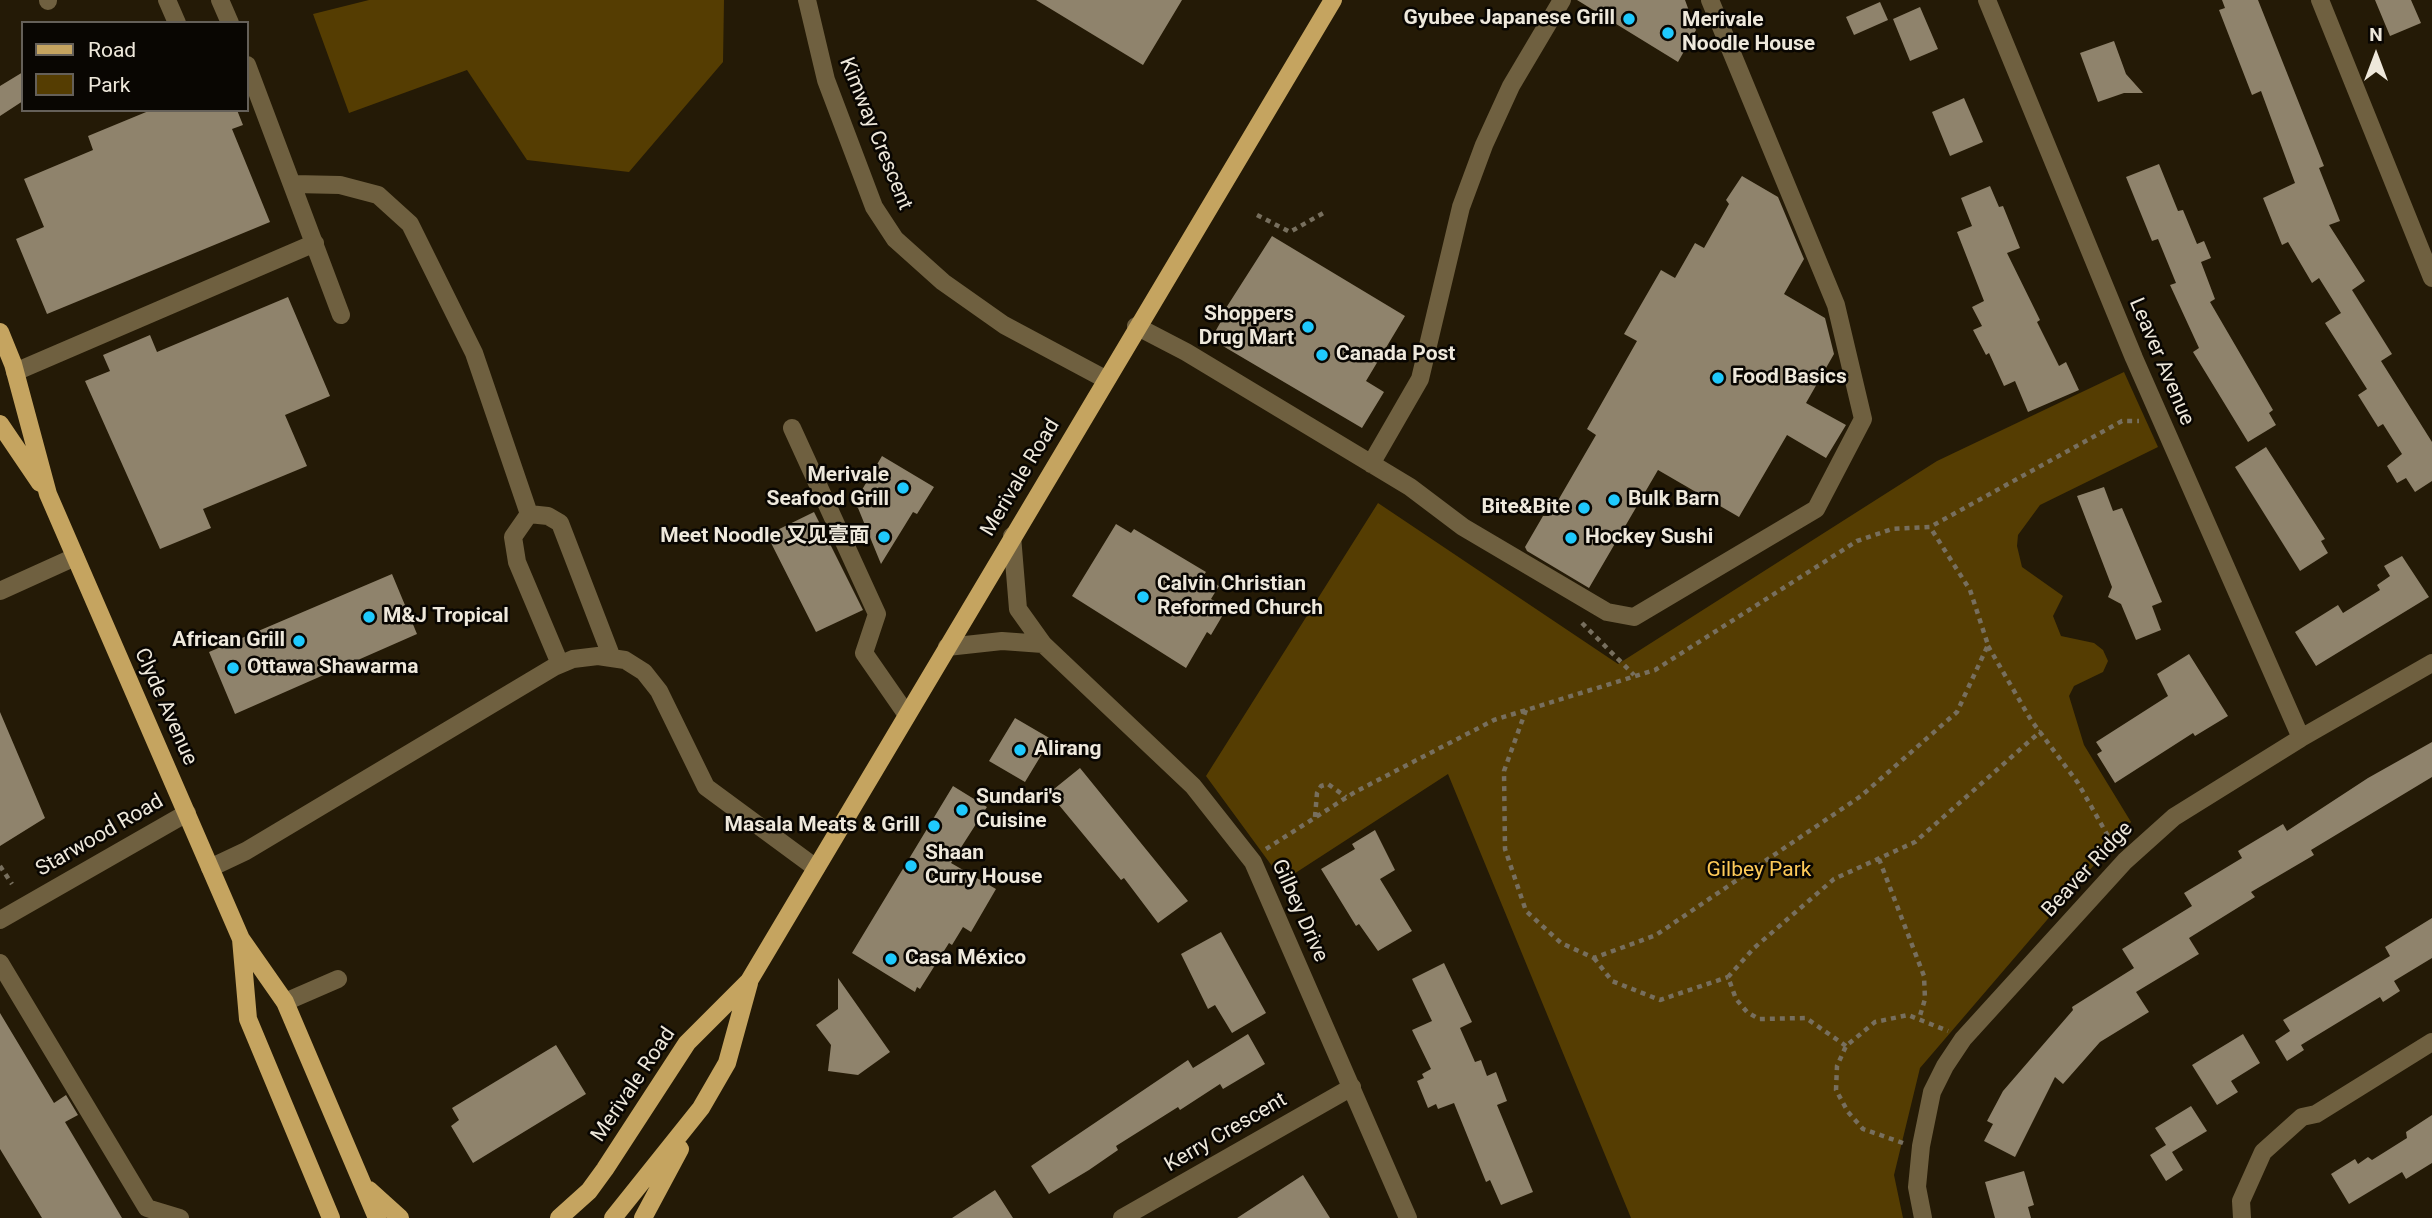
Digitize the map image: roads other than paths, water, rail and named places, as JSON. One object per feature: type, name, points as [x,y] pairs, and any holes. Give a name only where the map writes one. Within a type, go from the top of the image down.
[{"type":"main road","name":"Merivale Road","points":[[559,1217],[605,1169],[687,1043],[749,981],[1136,326],[1333,0]]},
{"type":"main road","name":"Clyde Avenue","points":[[0,332],[15,372],[48,494],[75,558],[241,939],[285,1002],[377,1218]]},
{"type":"main road","name":"Clyde Avenue","points":[[0,424],[48,494]]},
{"type":"main road","name":"Clyde Avenue","points":[[241,939],[248,1019],[331,1218]]},
{"type":"main road","name":"Merivale Road","points":[[613,1218],[701,1108],[727,1063],[749,981]]},
{"type":"main road","points":[[643,1218],[701,1108]]},
{"type":"main road","points":[[362,1182],[400,1218]]},
{"type":"street","points":[[167,0],[176,21]]},
{"type":"street","points":[[220,0],[229,21]]},
{"type":"street","name":"Kimway Crescent","points":[[807,0],[826,79],[874,207],[895,239],[943,282],[1004,325],[1105,379]]},
{"type":"street","points":[[1371,464],[1420,379],[1461,206],[1484,145],[1511,86],[1562,0]]},
{"type":"street","points":[[1136,326],[1186,352],[1410,486],[1463,527],[1607,612],[1634,617],[1816,509],[1863,419],[1836,305],[1710,0]]},
{"type":"street","name":"Leaver Avenue","points":[[1987,0],[2161,421],[2301,738]]},
{"type":"street","points":[[2320,0],[2432,278]]},
{"type":"street","points":[[248,68],[341,315]]},
{"type":"street","points":[[294,184],[340,185],[378,195],[410,224],[474,353],[529,514]]},
{"type":"street","points":[[15,372],[316,243]]},
{"type":"street","points":[[792,428],[877,614],[864,653],[907,715]]},
{"type":"street","points":[[529,514],[548,516],[559,523],[612,658]]},
{"type":"street","points":[[529,514],[513,537],[517,562],[560,664]]},
{"type":"street","name":"Gilbey Drive","points":[[1012,536],[1018,609],[1043,644],[1194,786],[1251,859],[1408,1218]]},
{"type":"street","points":[[0,591],[75,558]]},
{"type":"street","points":[[947,646],[1016,640],[1043,644]]},
{"type":"street","points":[[210,868],[246,851],[560,664],[598,656],[625,660],[644,672],[659,691],[706,787],[816,868]]},
{"type":"street","name":"Beaver Ridge","points":[[1923,1218],[1917,1187],[1931,1092],[1963,1039],[2125,861],[2174,817],[2301,738],[2432,663]]},
{"type":"street","name":"Starwood Road","points":[[0,920],[187,813]]},
{"type":"street","points":[[0,963],[147,1208],[180,1218]]},
{"type":"street","points":[[285,1002],[338,979]]},
{"type":"street","points":[[2242,1218],[2241,1201],[2263,1152],[2302,1117],[2316,1114],[2432,1042]]},
{"type":"street","name":"Kerry Crescent","points":[[1122,1218],[1352,1087]]},
{"type":"place","name":"Gyubee Japanese Grill","points":[[1629,19]]},
{"type":"place","name":"Merivale Noodle House","points":[[1668,33]]},
{"type":"place","name":"Shoppers Drug Mart","points":[[1308,327]]},
{"type":"place","name":"Canada Post","points":[[1322,355]]},
{"type":"place","name":"Food Basics","points":[[1718,378]]},
{"type":"place","name":"Merivale Seafood Grill","points":[[903,488]]},
{"type":"place","name":"Bulk Barn","points":[[1614,500]]},
{"type":"place","name":"Bite&Bite","points":[[1584,508]]},
{"type":"place","name":"Meet Noodle 又见壹面","points":[[884,537]]},
{"type":"place","name":"Hockey Sushi","points":[[1571,538]]},
{"type":"place","name":"Calvin Christian Reformed Church","points":[[1143,597]]},
{"type":"place","name":"M&J Tropical","points":[[369,617]]},
{"type":"place","name":"African Grill","points":[[299,641]]},
{"type":"place","name":"Ottawa Shawarma","points":[[233,668]]},
{"type":"place","name":"Alirang","points":[[1020,750]]},
{"type":"place","name":"Sundari's Cuisine","points":[[962,810]]},
{"type":"place","name":"Masala Meats & Grill","points":[[934,826]]},
{"type":"place","name":"Shaan Curry House","points":[[911,866]]},
{"type":"place","name":"Casa México","points":[[891,959]]},
{"type":"park label","name":"Gilbey Park","points":[[1759,871]]}]
